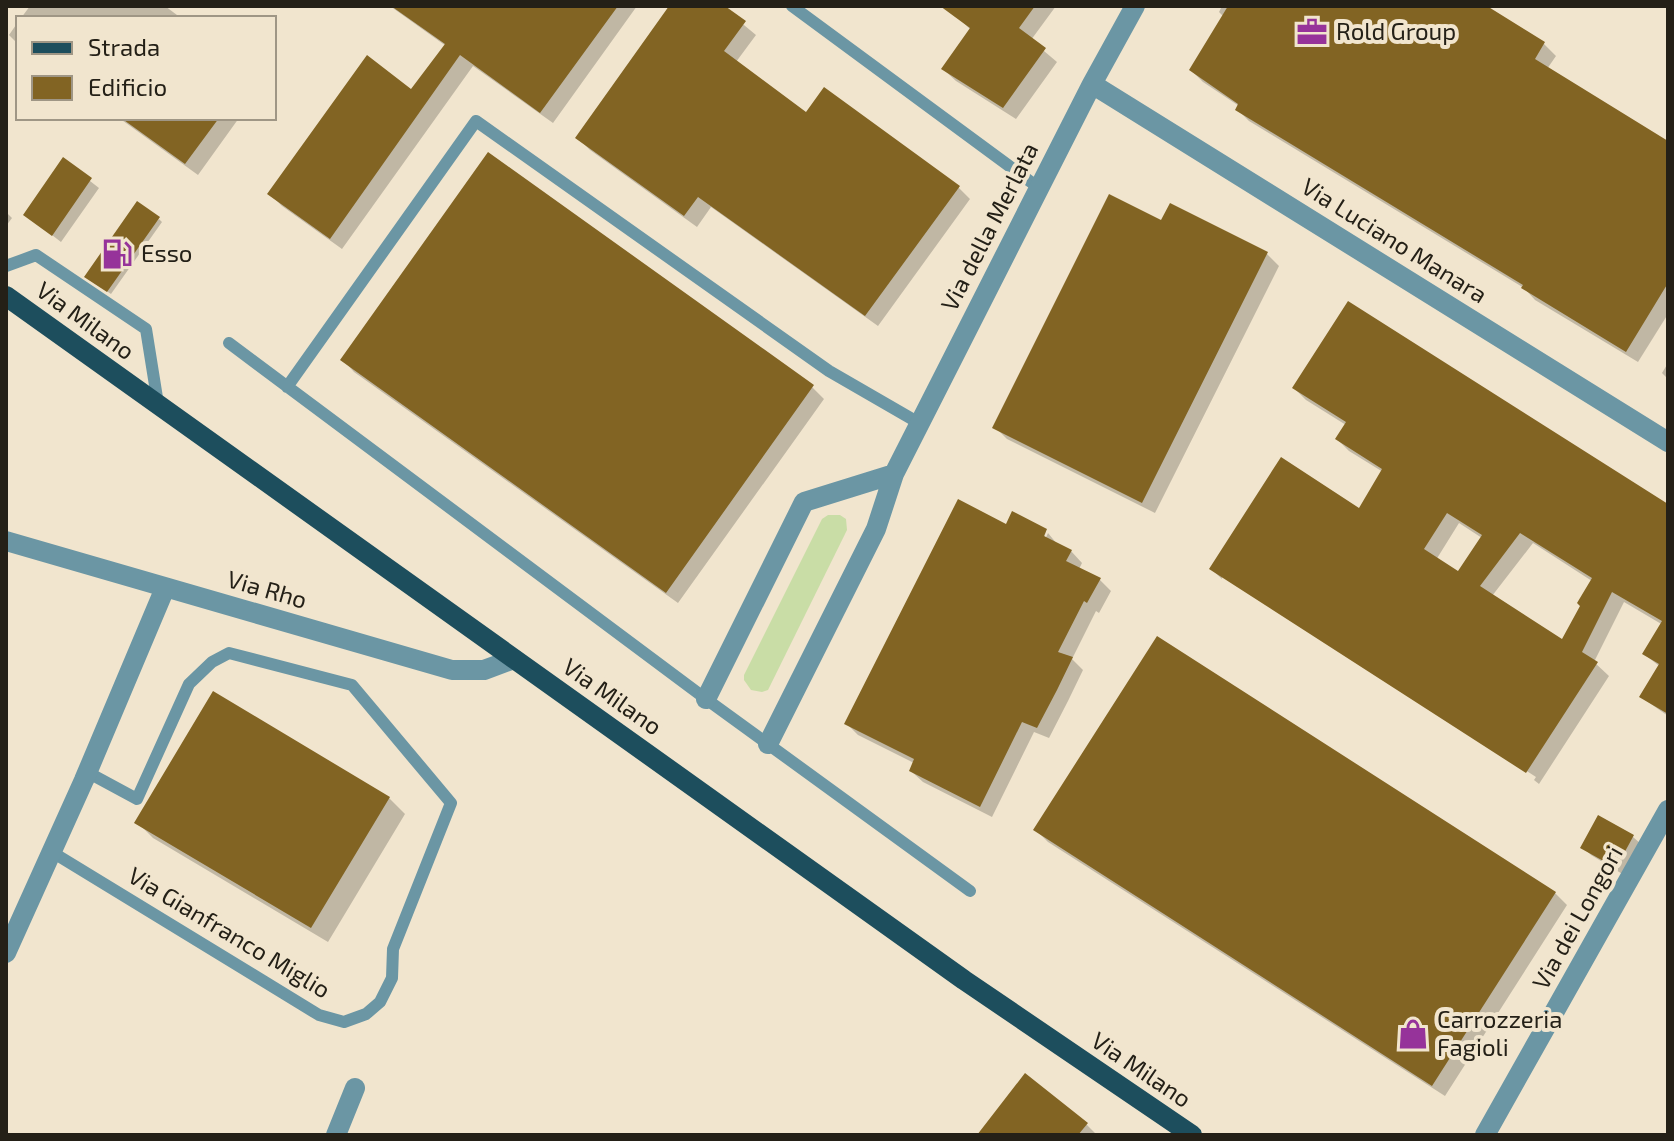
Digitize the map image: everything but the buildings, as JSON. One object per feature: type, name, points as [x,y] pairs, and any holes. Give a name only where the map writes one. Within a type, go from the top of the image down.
[{"type":"main road","name":"Via Milano","points":[[6,296],[964,980],[1192,1135]]},
{"type":"street","name":"Via della Merlata","points":[[768,744],[876,529],[894,474],[919,423],[1135,6]]},
{"type":"street","name":"Via Luciano Manara","points":[[1092,84],[1668,442]]},
{"type":"street","points":[[706,699],[804,502],[894,474]]},
{"type":"street","name":"Via Rho","points":[[6,541],[452,670],[484,670],[514,659]]},
{"type":"street","points":[[6,953],[165,588]]},
{"type":"street","name":"Via dei Longori","points":[[1485,1135],[1668,810]]},
{"type":"street","points":[[336,1135],[355,1088]]},
{"type":"lane","points":[[792,6],[1039,188]]},
{"type":"lane","points":[[287,387],[476,121],[829,371],[919,423]]},
{"type":"lane","points":[[6,266],[36,255],[146,329],[158,405]]},
{"type":"lane","points":[[229,343],[706,699],[970,891]]},
{"type":"lane","name":"Via Gianfranco Miglio","points":[[52,852],[319,1015],[344,1022],[366,1014],[380,1002],[392,978],[393,949],[451,803],[352,685],[229,653],[212,662],[189,684],[137,799],[87,772]]},
{"type":"green space","points":[[828,515],[840,515],[846,519],[847,530],[768,690],[751,690],[744,675],[822,519]]},
{"type":"place","name":"Rold Group","points":[[1312,32]]},
{"type":"place","name":"Esso","points":[[117,254]]},
{"type":"place","name":"Carrozzeria Fagioli","points":[[1413,1034]]}]
